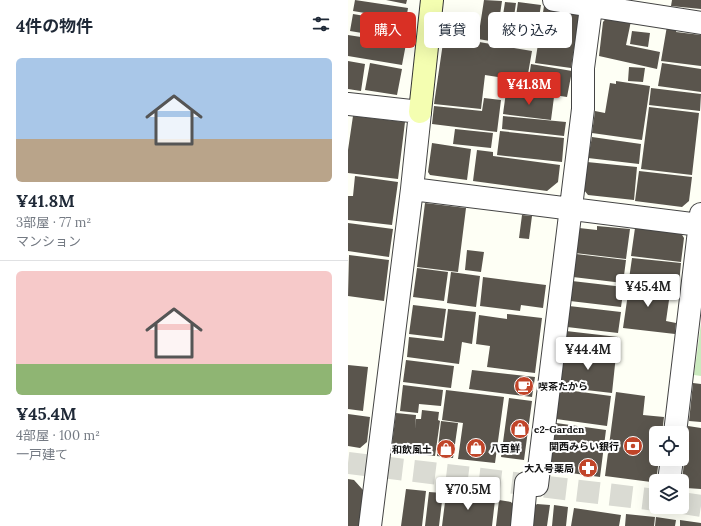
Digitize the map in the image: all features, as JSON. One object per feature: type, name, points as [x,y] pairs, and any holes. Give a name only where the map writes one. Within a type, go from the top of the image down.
[{"type":"street","points":[[370,526],[412,189],[432,0]]},
{"type":"street","points":[[554,0],[592,3],[701,23]]},
{"type":"street","points":[[522,526],[532,484],[571,209],[583,109],[583,68],[592,3]]},
{"type":"street","points":[[348,104],[420,112]]},
{"type":"street","points":[[412,189],[571,209],[700,219],[676,426]]},
{"type":"green space","points":[[701,323],[701,376],[694,375]]},
{"type":"building","points":[[355,0],[408,8],[407,12],[353,11]]},
{"type":"building","points":[[386,0],[407,0],[406,4]]},
{"type":"building","points":[[484,0],[502,1],[500,12],[488,12],[488,41],[480,39],[480,26]]},
{"type":"building","points":[[672,0],[701,0],[701,9],[671,6]]},
{"type":"building","points":[[505,2],[516,3],[515,12],[504,12]]},
{"type":"building","points":[[518,2],[541,5],[540,12],[517,12]]},
{"type":"building","points":[[544,6],[576,10],[579,15],[571,68],[535,63],[537,48],[572,48],[572,12],[543,12]]},
{"type":"building","points":[[353,14],[360,15],[360,33],[350,31]]},
{"type":"building","points":[[608,16],[631,21],[626,45],[660,52],[657,69],[599,56],[603,22]]},
{"type":"building","points":[[667,26],[677,27],[676,32],[701,35],[701,66],[661,61]]},
{"type":"building","points":[[632,31],[650,33],[648,47],[630,44]]},
{"type":"building","points":[[348,35],[360,37],[360,48],[405,48],[402,65],[348,56]]},
{"type":"building","points":[[480,42],[488,44],[488,48],[514,48],[532,51],[525,91],[503,88],[504,78],[485,75],[481,109],[434,104],[442,48],[480,48]]},
{"type":"building","points":[[348,61],[365,64],[361,91],[348,89]]},
{"type":"building","points":[[370,63],[402,69],[397,95],[365,90]]},
{"type":"building","points":[[662,63],[701,69],[701,92],[658,86]]},
{"type":"building","points":[[531,64],[572,71],[567,97],[527,91]]},
{"type":"building","points":[[629,67],[645,68],[643,82],[628,81]]},
{"type":"building","points":[[616,81],[650,86],[642,140],[592,133],[595,111],[605,113],[610,83],[616,84]]},
{"type":"building","points":[[651,88],[701,94],[700,111],[649,105]]},
{"type":"building","points":[[506,92],[554,97],[551,120],[503,114]]},
{"type":"building","points":[[484,98],[501,100],[497,132],[432,124],[434,106],[482,111]]},
{"type":"building","points":[[649,107],[699,113],[692,175],[641,169]]},
{"type":"building","points":[[353,116],[405,122],[398,179],[348,173],[348,150]]},
{"type":"building","points":[[503,116],[566,122],[564,136],[502,129]]},
{"type":"building","points":[[455,129],[493,133],[491,148],[453,144]]},
{"type":"building","points":[[500,131],[564,138],[562,162],[497,155]]},
{"type":"building","points":[[592,137],[641,144],[639,164],[588,158]]},
{"type":"building","points":[[432,143],[471,149],[467,180],[430,175],[428,172]]},
{"type":"building","points":[[477,150],[493,152],[493,156],[560,165],[558,182],[547,191],[473,181]]},
{"type":"building","points":[[587,162],[637,167],[634,200],[588,195],[584,190]]},
{"type":"building","points":[[639,171],[692,177],[689,201],[682,207],[635,201]]},
{"type":"building","points":[[355,176],[398,182],[392,225],[348,220],[348,196],[353,196]]},
{"type":"building","points":[[425,203],[466,208],[458,272],[417,267]]},
{"type":"building","points":[[522,215],[532,216],[529,239],[519,238]]},
{"type":"building","points":[[348,223],[393,229],[389,257],[348,251]]},
{"type":"building","points":[[597,226],[630,229],[626,259],[575,253],[579,228],[597,230]]},
{"type":"building","points":[[635,228],[681,233],[684,238],[681,262],[631,256]]},
{"type":"building","points":[[467,250],[484,252],[481,272],[465,270]]},
{"type":"building","points":[[576,254],[626,260],[623,283],[573,277]]},
{"type":"building","points":[[349,255],[389,260],[384,301],[348,296]]},
{"type":"building","points":[[632,258],[681,263],[679,284],[629,279]]},
{"type":"building","points":[[417,268],[448,272],[444,301],[413,297]]},
{"type":"building","points":[[451,272],[480,276],[476,307],[447,303]]},
{"type":"building","points":[[483,277],[546,285],[543,308],[521,305],[520,311],[480,306]]},
{"type":"building","points":[[630,280],[671,286],[666,321],[676,323],[675,334],[623,328]]},
{"type":"building","points":[[572,281],[624,287],[621,307],[570,301]]},
{"type":"building","points":[[413,305],[446,309],[442,338],[409,334]]},
{"type":"building","points":[[569,306],[621,312],[618,333],[567,327]]},
{"type":"building","points":[[448,309],[476,312],[472,344],[462,342],[459,364],[407,357],[409,337],[444,341]]},
{"type":"building","points":[[507,314],[542,318],[535,373],[487,367],[490,346],[476,344],[479,315],[507,319]]},
{"type":"building","points":[[566,331],[618,337],[616,353],[564,347]]},
{"type":"building","points":[[565,349],[616,355],[612,393],[560,387]]},
{"type":"building","points":[[406,360],[454,366],[451,388],[403,382]]},
{"type":"building","points":[[348,365],[368,367],[363,411],[348,409]]},
{"type":"building","points":[[472,370],[535,377],[532,397],[469,389]]},
{"type":"building","points":[[693,383],[701,384],[701,422],[689,421]]},
{"type":"building","points":[[403,385],[443,390],[441,406],[419,404],[418,413],[400,411]]},
{"type":"building","points":[[559,389],[611,396],[607,426],[556,419]]},
{"type":"building","points":[[446,390],[504,397],[495,463],[458,459],[463,423],[442,420]]},
{"type":"building","name":"関西みらい銀行","points":[[616,392],[645,396],[643,415],[664,417],[663,426],[649,426],[649,466],[658,466],[657,474],[649,474],[649,482],[605,476]]},
{"type":"building","points":[[509,398],[532,401],[524,460],[501,457]]},
{"type":"building","points":[[422,410],[439,412],[438,420],[440,421],[435,456],[399,452],[392,444],[396,413],[416,415],[415,429],[416,419],[421,419]]},
{"type":"building","points":[[348,414],[370,417],[367,442],[360,448],[348,446]]},
{"type":"building","points":[[441,421],[458,423],[453,458],[437,456]]},
{"type":"building","points":[[556,423],[606,430],[600,477],[556,471],[551,463]]},
{"type":"building","points":[[689,426],[701,428],[701,489],[689,488],[689,474],[683,474],[684,466],[689,466]]},
{"type":"building","points":[[348,479],[354,480],[363,490],[359,526],[348,526]]},
{"type":"building","points":[[406,489],[426,491],[422,526],[401,526]]},
{"type":"building","points":[[429,492],[443,493],[439,526],[425,526]]},
{"type":"building","points":[[446,494],[495,500],[492,526],[442,526]]},
{"type":"building","points":[[499,500],[511,502],[516,508],[514,526],[496,526]]},
{"type":"building","points":[[537,504],[550,505],[547,526],[530,526],[531,509]]},
{"type":"building","points":[[554,505],[568,507],[566,526],[552,526]]},
{"type":"building","points":[[574,508],[621,515],[619,526],[571,526]]},
{"type":"building","points":[[626,514],[655,517],[654,526],[625,526]]},
{"type":"building","points":[[656,517],[676,520],[675,526],[655,526]]},
{"type":"building","points":[[680,520],[701,523],[701,526],[680,526]]},
{"type":"tunnel","points":[[348,463],[649,499]]},
{"type":"tunnel","points":[[689,504],[701,506]]},
{"type":"place","name":"喫茶たから","points":[[524,386]]},
{"type":"place","name":"e2-Garden","points":[[520,429]]},
{"type":"place","name":"関西みらい銀行","points":[[633,446]]},
{"type":"place","name":"八百鮮","points":[[476,448]]},
{"type":"place","name":"和飲風土","points":[[446,449]]},
{"type":"place","name":"大入号薬局","points":[[588,468]]}]
